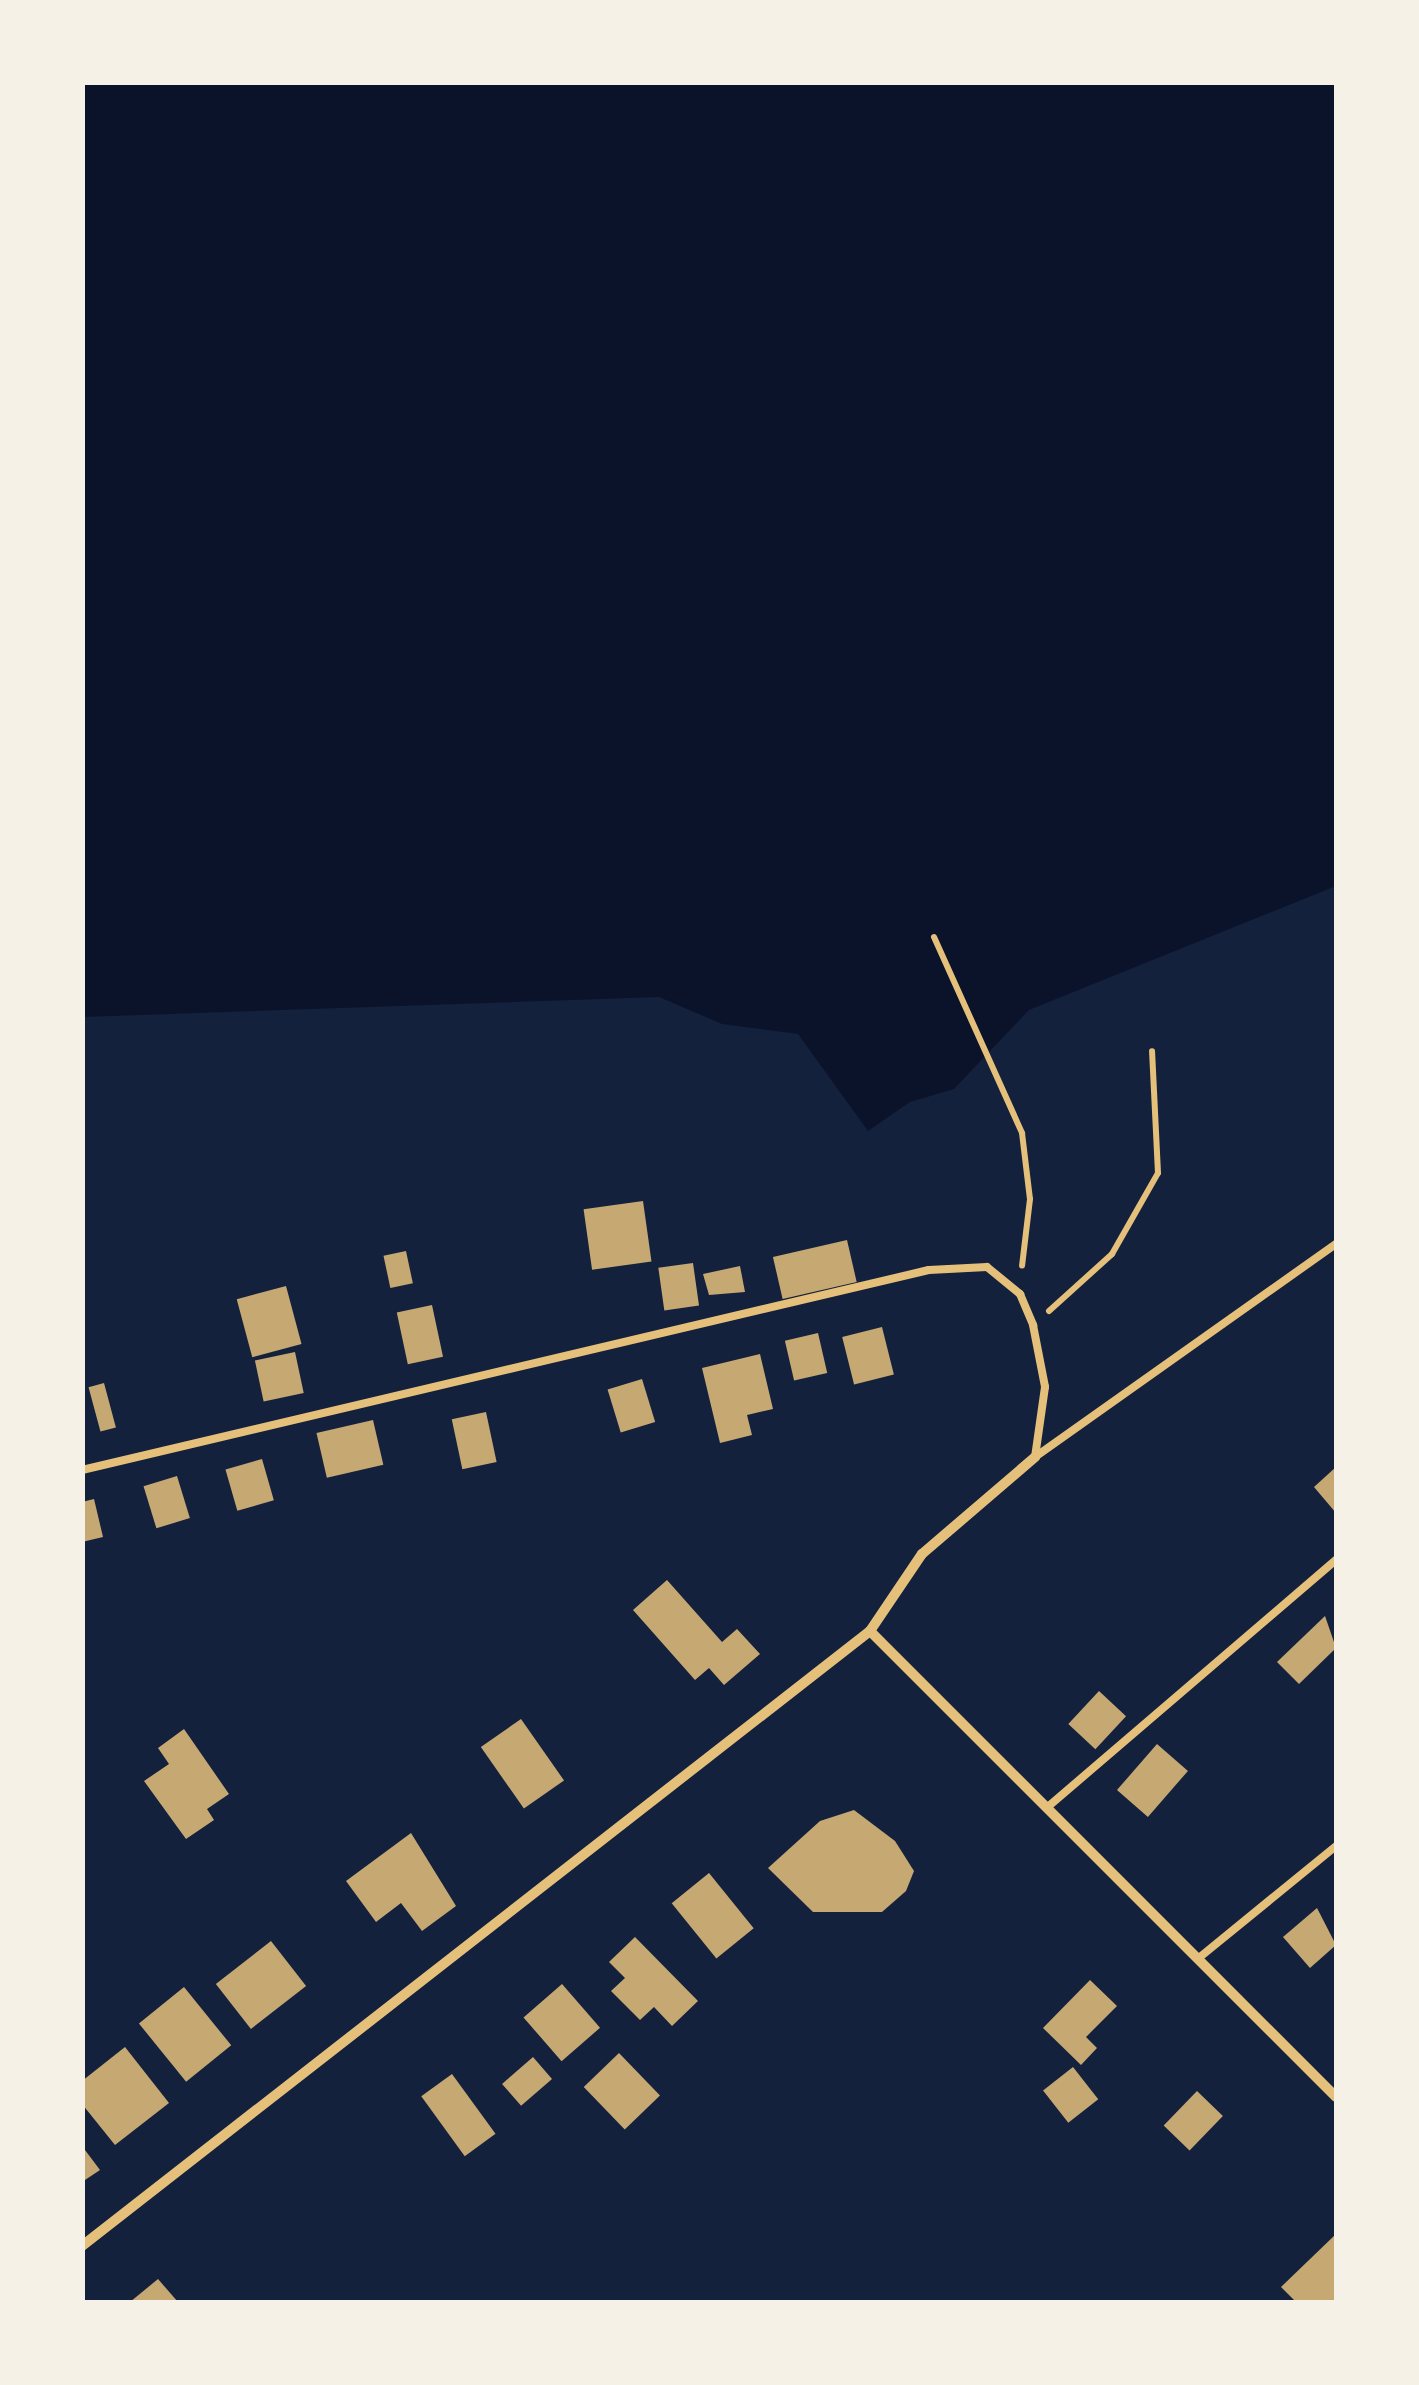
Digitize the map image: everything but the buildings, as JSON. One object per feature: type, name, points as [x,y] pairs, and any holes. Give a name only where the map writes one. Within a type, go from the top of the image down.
[{"type":"street","points":[[82,2246],[870,1632],[922,1554],[1035,1457]]},
{"type":"street","points":[[870,1632],[1050,1805],[1336,2097]]},
{"type":"lane","points":[[1035,1457],[1336,1244]]},
{"type":"lane","points":[[82,1470],[930,1270],[987,1267],[1020,1294],[1033,1325],[1045,1387],[1035,1457]]},
{"type":"lane","points":[[1050,1805],[1336,1560]]},
{"type":"lane","points":[[1200,1957],[1336,1846]]},
{"type":"path","points":[[934,938],[1002,1071],[1022,1133],[1030,1199],[1020,1294]]},
{"type":"path","points":[[1033,1325],[1112,1254],[1158,1173],[1152,1050]]},
{"type":"water","points":[[82,83],[1336,83],[1336,886],[1029,1010],[954,1089],[910,1102],[868,1131],[798,1034],[722,1024],[659,997],[83,1017]]}]
